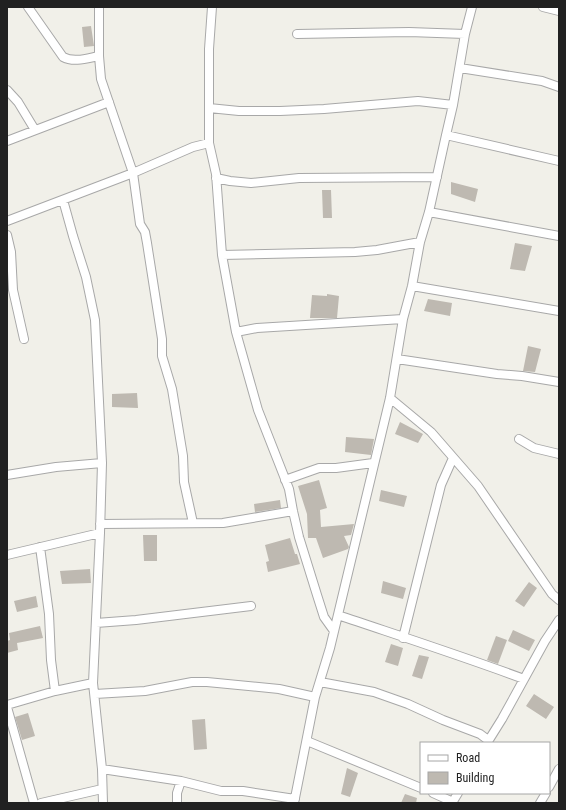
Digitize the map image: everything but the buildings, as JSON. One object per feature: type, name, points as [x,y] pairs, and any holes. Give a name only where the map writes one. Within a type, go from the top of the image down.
[{"type":"street","points":[[28,7],[63,57],[75,60],[99,56]]},
{"type":"street","points":[[99,7],[99,56],[101,79],[133,173],[140,224],[146,238],[162,338],[162,356],[172,389],[183,456],[184,482],[193,523]]},
{"type":"street","points":[[212,7],[209,49],[209,143],[216,178],[222,255],[236,332],[258,410],[289,489],[299,537],[319,602],[324,617],[334,631]]},
{"type":"street","points":[[102,769],[181,781],[221,791],[243,791],[294,801],[316,697],[338,615],[357,538],[373,463],[390,398],[403,319],[412,286],[420,242],[429,212],[453,105],[465,34],[472,7]]},
{"type":"street","points":[[543,7],[559,11]]},
{"type":"street","points":[[297,34],[409,32],[465,34]]},
{"type":"street","points":[[460,68],[542,81],[559,87]]},
{"type":"street","points":[[7,90],[18,102],[35,130]]},
{"type":"street","points":[[209,108],[239,111],[324,110],[418,101],[453,105]]},
{"type":"street","points":[[7,141],[109,102]]},
{"type":"street","points":[[446,135],[559,161]]},
{"type":"street","points":[[7,221],[133,173],[194,147],[209,143]]},
{"type":"street","points":[[216,178],[230,182],[251,183],[273,182],[299,178],[436,177]]},
{"type":"street","points":[[63,200],[86,277],[95,320],[102,463],[93,683],[102,769],[103,803]]},
{"type":"street","points":[[429,212],[559,236]]},
{"type":"street","points":[[7,235],[11,252],[13,290],[24,339]]},
{"type":"street","points":[[222,255],[355,252],[394,248],[420,242]]},
{"type":"street","points":[[412,286],[559,311]]},
{"type":"street","points":[[236,332],[257,328],[403,319]]},
{"type":"street","points":[[397,359],[559,382]]},
{"type":"street","points":[[390,398],[431,432],[478,486],[552,594],[559,600]]},
{"type":"street","points":[[519,439],[534,448],[559,454]]},
{"type":"street","points":[[403,638],[441,485],[453,458]]},
{"type":"street","points":[[7,475],[56,467],[102,463]]},
{"type":"street","points":[[285,480],[319,468],[336,468],[373,463]]},
{"type":"street","points":[[7,555],[100,529],[193,523],[223,523],[293,511]]},
{"type":"street","points":[[40,547],[50,614],[51,660],[54,691]]},
{"type":"street","points":[[96,623],[136,620],[251,606]]},
{"type":"street","points":[[338,615],[403,638],[444,650],[524,679]]},
{"type":"street","points":[[320,682],[374,692],[408,704],[443,720],[480,734],[488,742],[545,641],[559,620]]},
{"type":"street","points":[[95,694],[145,691],[192,682],[207,682],[279,689],[316,697]]},
{"type":"street","points":[[34,803],[7,706],[54,691],[93,683]]},
{"type":"street","points":[[307,741],[420,788]]},
{"type":"street","points":[[550,785],[559,769]]},
{"type":"street","points":[[177,803],[177,793],[181,781]]},
{"type":"street","points":[[41,803],[102,789]]},
{"type":"street","points":[[435,794],[452,802]]},
{"type":"street","points":[[540,803],[545,794]]}]
